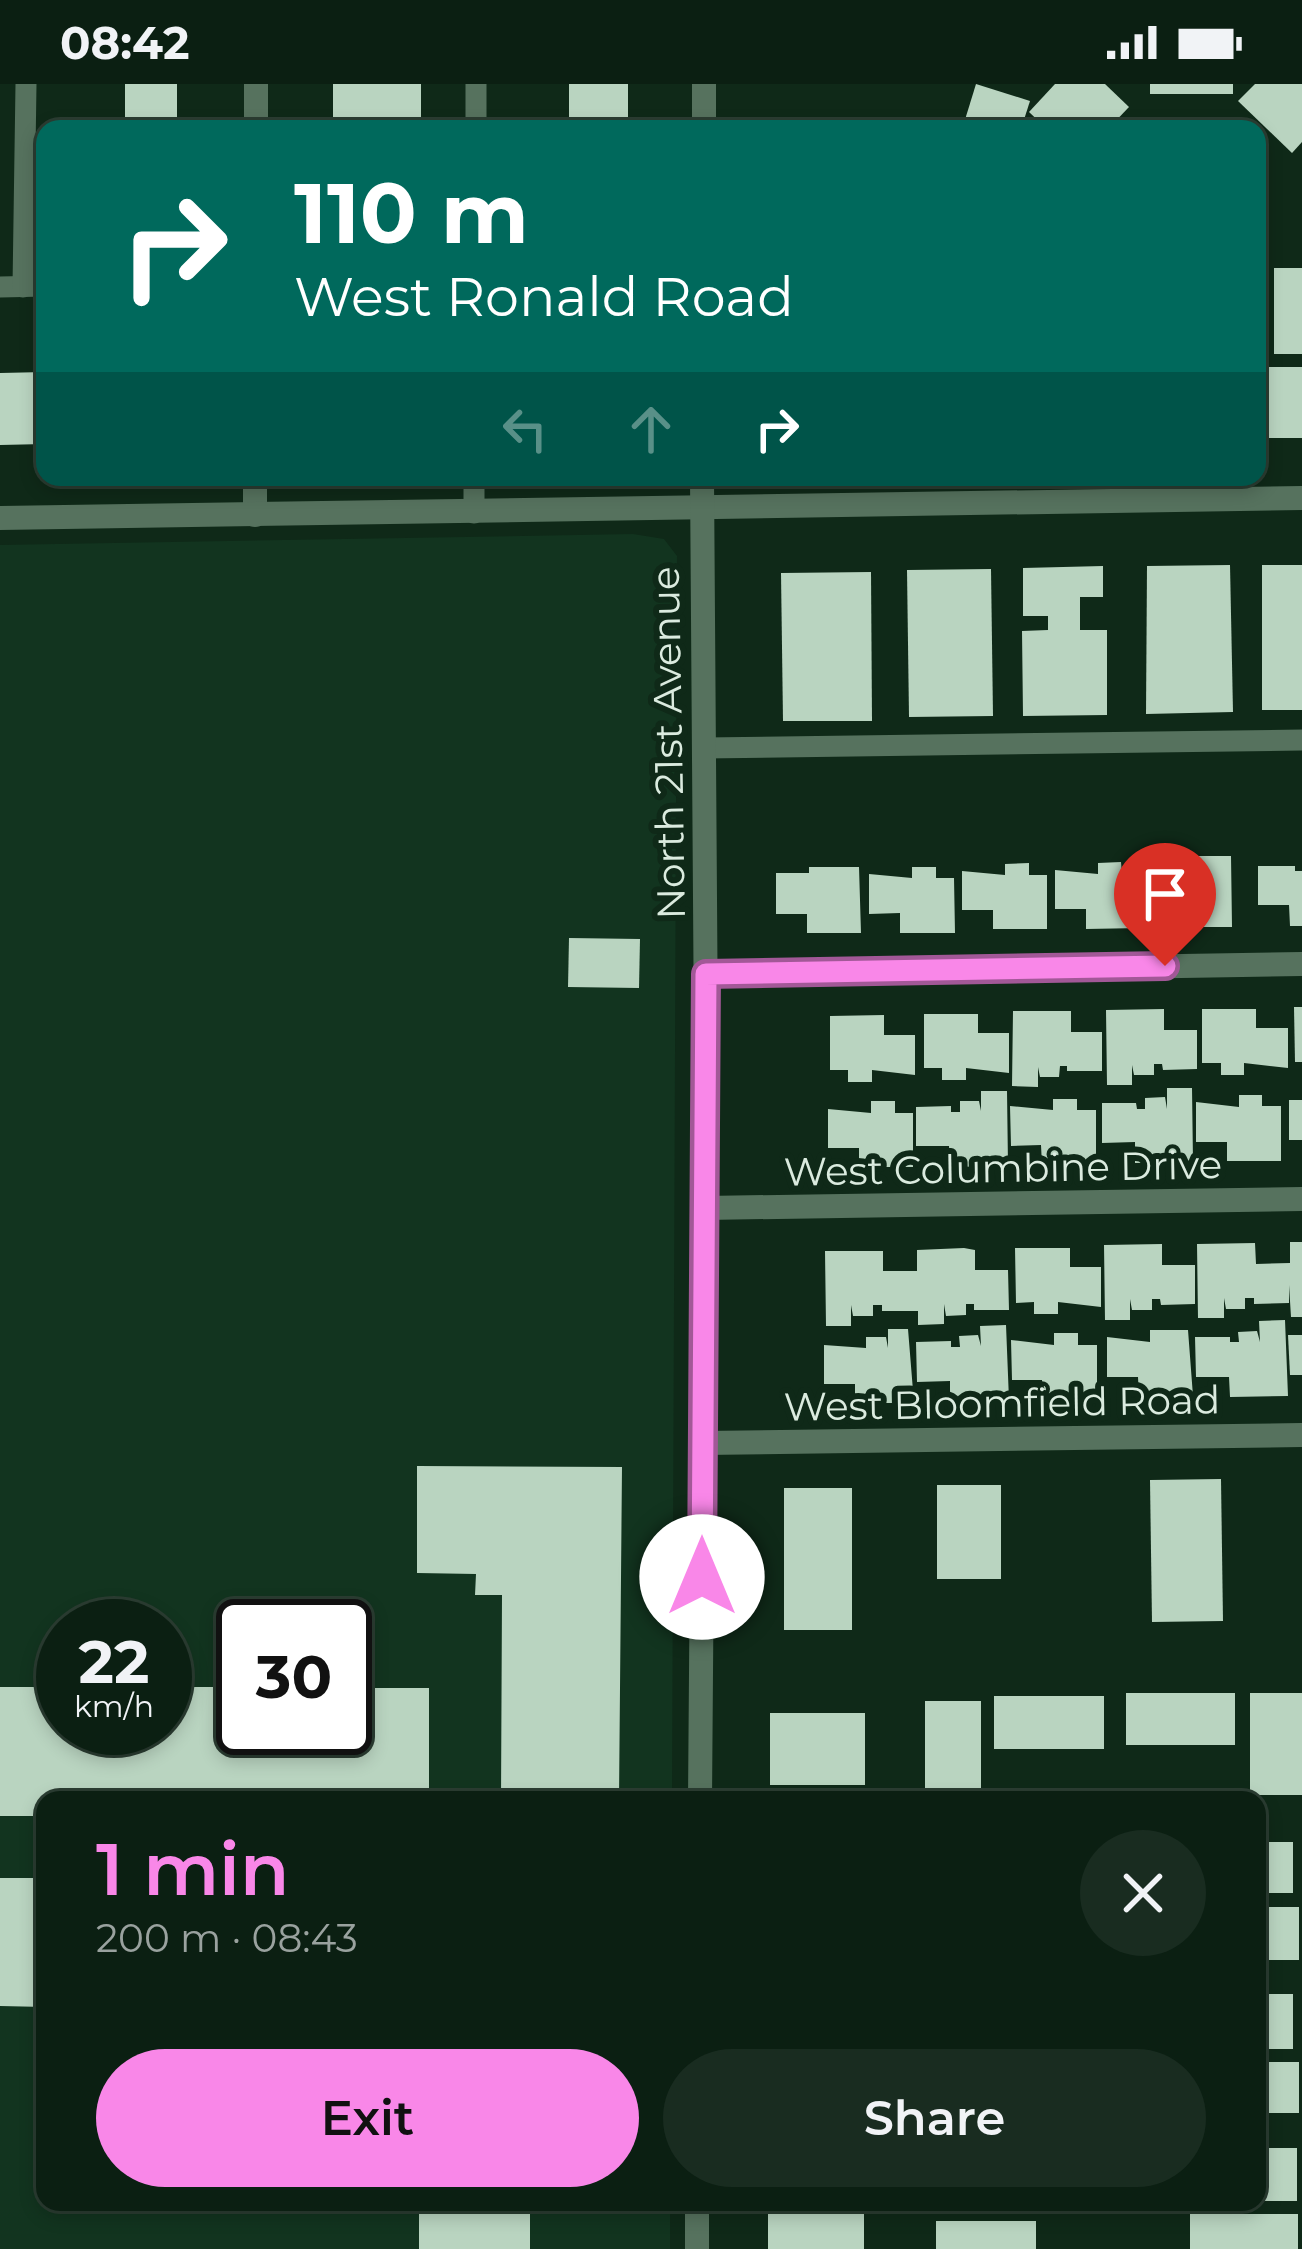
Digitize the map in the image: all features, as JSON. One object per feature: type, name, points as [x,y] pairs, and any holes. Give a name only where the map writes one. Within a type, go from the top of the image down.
[{"type":"street","points":[[256,84],[256,120]]},
{"type":"street","points":[[704,84],[704,120]]},
{"type":"street","points":[[255,486],[255,515]]},
{"type":"street","name":"North 21st Avenue","points":[[700,1791],[706,974],[702,486]]},
{"type":"street","points":[[0,518],[702,508],[1191,489],[1302,498]]},
{"type":"street","points":[[706,974],[1302,964]]},
{"type":"street","name":"West Columbine Drive","points":[[705,1208],[1302,1199]]},
{"type":"street","name":"West Bloomfield Road","points":[[703,1443],[1302,1435]]},
{"type":"street","points":[[697,2249],[698,2211]]},
{"type":"lane","points":[[22,287],[26,84]]},
{"type":"lane","points":[[476,84],[476,120]]},
{"type":"lane","points":[[474,486],[474,513]]},
{"type":"lane","points":[[704,748],[1302,740]]},
{"type":"shaded area","points":[[633,534],[664,539],[677,556],[672,1791],[36,1791],[36,2211],[670,2211],[670,2249],[0,2249],[0,545]]},
{"type":"building","points":[[125,84],[177,84],[177,120],[125,120]]},
{"type":"building","points":[[333,84],[421,84],[421,120],[333,120]]},
{"type":"building","points":[[569,84],[628,84],[628,120],[569,120]]},
{"type":"building","points":[[976,84],[1030,101],[1024,120],[965,120]]},
{"type":"building","points":[[1055,84],[1105,84],[1129,107],[1117,120],[1037,120],[1029,112]]},
{"type":"building","points":[[1150,84],[1233,84],[1233,94],[1150,94]]},
{"type":"building","points":[[1255,84],[1302,84],[1302,142],[1292,153],[1266,128],[1266,120],[1258,120],[1238,101]]},
{"type":"building","points":[[1274,268],[1302,268],[1302,354],[1274,354]]},
{"type":"building","points":[[1266,367],[1302,367],[1302,438],[1266,438]]},
{"type":"building","points":[[36,372],[36,444],[0,445],[0,373]]},
{"type":"building","points":[[1230,565],[1233,712],[1146,714],[1147,566]]},
{"type":"building","points":[[1262,565],[1302,565],[1302,710],[1262,710]]},
{"type":"building","points":[[1103,566],[1103,597],[1080,597],[1080,630],[1107,630],[1107,715],[1023,716],[1022,631],[1048,630],[1048,616],[1023,616],[1023,568]]},
{"type":"building","points":[[991,569],[993,716],[909,717],[907,570]]},
{"type":"building","points":[[871,572],[872,721],[783,721],[781,573]]},
{"type":"building","points":[[1180,856],[1231,856],[1232,927],[1179,927],[1179,907],[1148,908],[1148,868],[1180,868]]},
{"type":"building","points":[[1121,862],[1122,874],[1140,874],[1141,928],[1086,929],[1086,909],[1055,909],[1055,870],[1098,874],[1098,863]]},
{"type":"building","points":[[1029,863],[1029,875],[1047,875],[1047,929],[993,929],[993,910],[962,910],[962,871],[1005,875],[1005,864]]},
{"type":"building","points":[[1258,866],[1295,866],[1295,871],[1302,871],[1302,926],[1290,926],[1289,905],[1258,905]]},
{"type":"building","points":[[809,867],[859,867],[861,933],[807,933],[807,914],[776,914],[776,873],[809,873]]},
{"type":"building","points":[[912,867],[936,867],[936,878],[954,878],[955,933],[900,933],[900,913],[869,914],[869,874],[912,878]]},
{"type":"building","points":[[569,938],[640,939],[639,988],[568,987]]},
{"type":"building","points":[[1294,1007],[1302,1007],[1302,1062],[1295,1062]]},
{"type":"building","points":[[1164,1009],[1164,1030],[1197,1030],[1197,1069],[1163,1070],[1162,1064],[1154,1064],[1154,1075],[1134,1075],[1132,1065],[1132,1085],[1107,1085],[1106,1010]]},
{"type":"building","points":[[1202,1009],[1256,1009],[1256,1028],[1288,1028],[1288,1068],[1244,1063],[1244,1075],[1221,1075],[1221,1063],[1202,1063]]},
{"type":"building","points":[[1013,1011],[1071,1011],[1071,1032],[1102,1032],[1102,1071],[1067,1071],[1067,1066],[1060,1066],[1059,1077],[1040,1077],[1038,1067],[1038,1087],[1012,1086]]},
{"type":"building","points":[[924,1014],[978,1014],[978,1033],[1009,1033],[1009,1073],[966,1068],[966,1080],[942,1080],[942,1068],[924,1068]]},
{"type":"building","points":[[884,1015],[884,1035],[915,1035],[915,1075],[872,1070],[872,1082],[848,1082],[848,1070],[830,1070],[830,1016]]},
{"type":"building","points":[[1167,1088],[1192,1088],[1193,1162],[1135,1163],[1135,1142],[1102,1143],[1102,1103],[1136,1103],[1137,1109],[1145,1109],[1145,1098],[1165,1097],[1167,1109]]},
{"type":"building","points":[[981,1091],[1007,1091],[1008,1166],[950,1167],[949,1146],[916,1146],[916,1107],[951,1106],[951,1112],[960,1112],[960,1101],[979,1101],[981,1111]]},
{"type":"building","points":[[1239,1095],[1262,1095],[1262,1106],[1281,1106],[1281,1161],[1227,1161],[1227,1142],[1196,1142],[1196,1102],[1239,1107]]},
{"type":"building","points":[[1053,1099],[1077,1099],[1077,1110],[1096,1110],[1096,1164],[1042,1165],[1041,1145],[1011,1146],[1010,1106],[1053,1110]]},
{"type":"building","points":[[1289,1100],[1302,1100],[1302,1140],[1289,1140]]},
{"type":"building","points":[[871,1101],[895,1101],[895,1113],[913,1113],[913,1167],[859,1167],[859,1148],[828,1148],[828,1109],[871,1113]]},
{"type":"building","points":[[1290,1242],[1302,1242],[1302,1317],[1291,1317],[1289,1285],[1289,1303],[1254,1304],[1254,1298],[1245,1298],[1245,1309],[1226,1309],[1224,1298],[1224,1318],[1198,1318],[1197,1244],[1255,1243],[1256,1264],[1290,1263]]},
{"type":"building","points":[[1162,1244],[1162,1265],[1195,1265],[1195,1304],[1161,1305],[1160,1299],[1152,1299],[1152,1310],[1132,1310],[1130,1299],[1130,1320],[1105,1320],[1104,1245]]},
{"type":"building","points":[[1015,1248],[1070,1248],[1070,1267],[1101,1267],[1101,1307],[1058,1302],[1058,1314],[1034,1314],[1034,1302],[1016,1303]]},
{"type":"building","points":[[917,1250],[975,1250],[975,1270],[1008,1270],[1009,1310],[974,1310],[974,1304],[966,1304],[966,1315],[946,1316],[944,1304],[944,1324],[918,1325],[918,1311],[882,1311],[882,1305],[873,1305],[873,1316],[853,1316],[851,1305],[851,1326],[826,1326],[825,1251],[883,1251],[883,1271],[917,1271]]},
{"type":"building","points":[[1285,1320],[1288,1396],[1230,1397],[1229,1377],[1196,1377],[1195,1337],[1230,1337],[1230,1342],[1239,1342],[1238,1332],[1257,1331],[1260,1342],[1259,1321]]},
{"type":"building","points":[[1006,1325],[1009,1400],[950,1402],[950,1381],[917,1382],[916,1342],[951,1341],[951,1347],[960,1347],[959,1336],[978,1335],[981,1346],[980,1326]]},
{"type":"building","points":[[888,1329],[908,1329],[914,1403],[855,1403],[855,1384],[824,1384],[824,1345],[866,1348],[866,1337],[886,1337],[888,1348]]},
{"type":"building","points":[[1150,1330],[1188,1330],[1193,1396],[1139,1397],[1138,1377],[1107,1377],[1107,1337],[1150,1342]]},
{"type":"building","points":[[1054,1333],[1078,1333],[1078,1345],[1097,1345],[1097,1399],[1043,1399],[1042,1380],[1012,1380],[1011,1340],[1054,1345]]},
{"type":"building","points":[[1288,1335],[1302,1335],[1302,1375],[1290,1375]]},
{"type":"building","points":[[417,1466],[622,1467],[619,1791],[501,1791],[502,1595],[475,1595],[476,1574],[417,1573]]},
{"type":"building","points":[[1221,1479],[1223,1621],[1152,1622],[1150,1480]]},
{"type":"building","points":[[937,1485],[1001,1485],[1001,1579],[937,1579]]},
{"type":"building","points":[[784,1488],[852,1488],[852,1630],[784,1630]]},
{"type":"building","points":[[0,1687],[36,1687],[36,1755],[192,1755],[192,1687],[216,1687],[216,1755],[372,1755],[372,1688],[429,1688],[429,1791],[36,1791],[36,1816],[0,1816]]},
{"type":"building","points":[[1126,1693],[1235,1693],[1235,1745],[1126,1745]]},
{"type":"building","points":[[1250,1693],[1302,1693],[1302,1795],[1250,1791]]},
{"type":"building","points":[[994,1696],[1104,1696],[1104,1749],[994,1749]]},
{"type":"building","points":[[925,1701],[981,1701],[981,1791],[925,1791]]},
{"type":"building","points":[[770,1713],[865,1713],[865,1785],[770,1785]]},
{"type":"building","points":[[1266,1842],[1293,1842],[1293,1893],[1266,1893]]},
{"type":"building","points":[[0,1878],[36,1878],[36,2007],[0,2006]]},
{"type":"building","points":[[1266,1907],[1299,1907],[1299,1960],[1266,1960]]},
{"type":"building","points":[[1266,1994],[1293,1994],[1293,2049],[1266,2049]]},
{"type":"building","points":[[1266,2062],[1299,2062],[1299,2113],[1266,2113]]},
{"type":"building","points":[[1266,2148],[1297,2148],[1297,2201],[1266,2201]]},
{"type":"building","points":[[419,2211],[530,2211],[530,2249],[419,2249]]},
{"type":"building","points":[[768,2211],[864,2211],[864,2249],[768,2249]]},
{"type":"building","points":[[1190,2214],[1298,2214],[1298,2249],[1190,2249]]},
{"type":"building","points":[[936,2221],[1036,2221],[1036,2249],[936,2249]]},
{"type":"route","points":[[702,1577],[706,974],[1165,966]]}]
